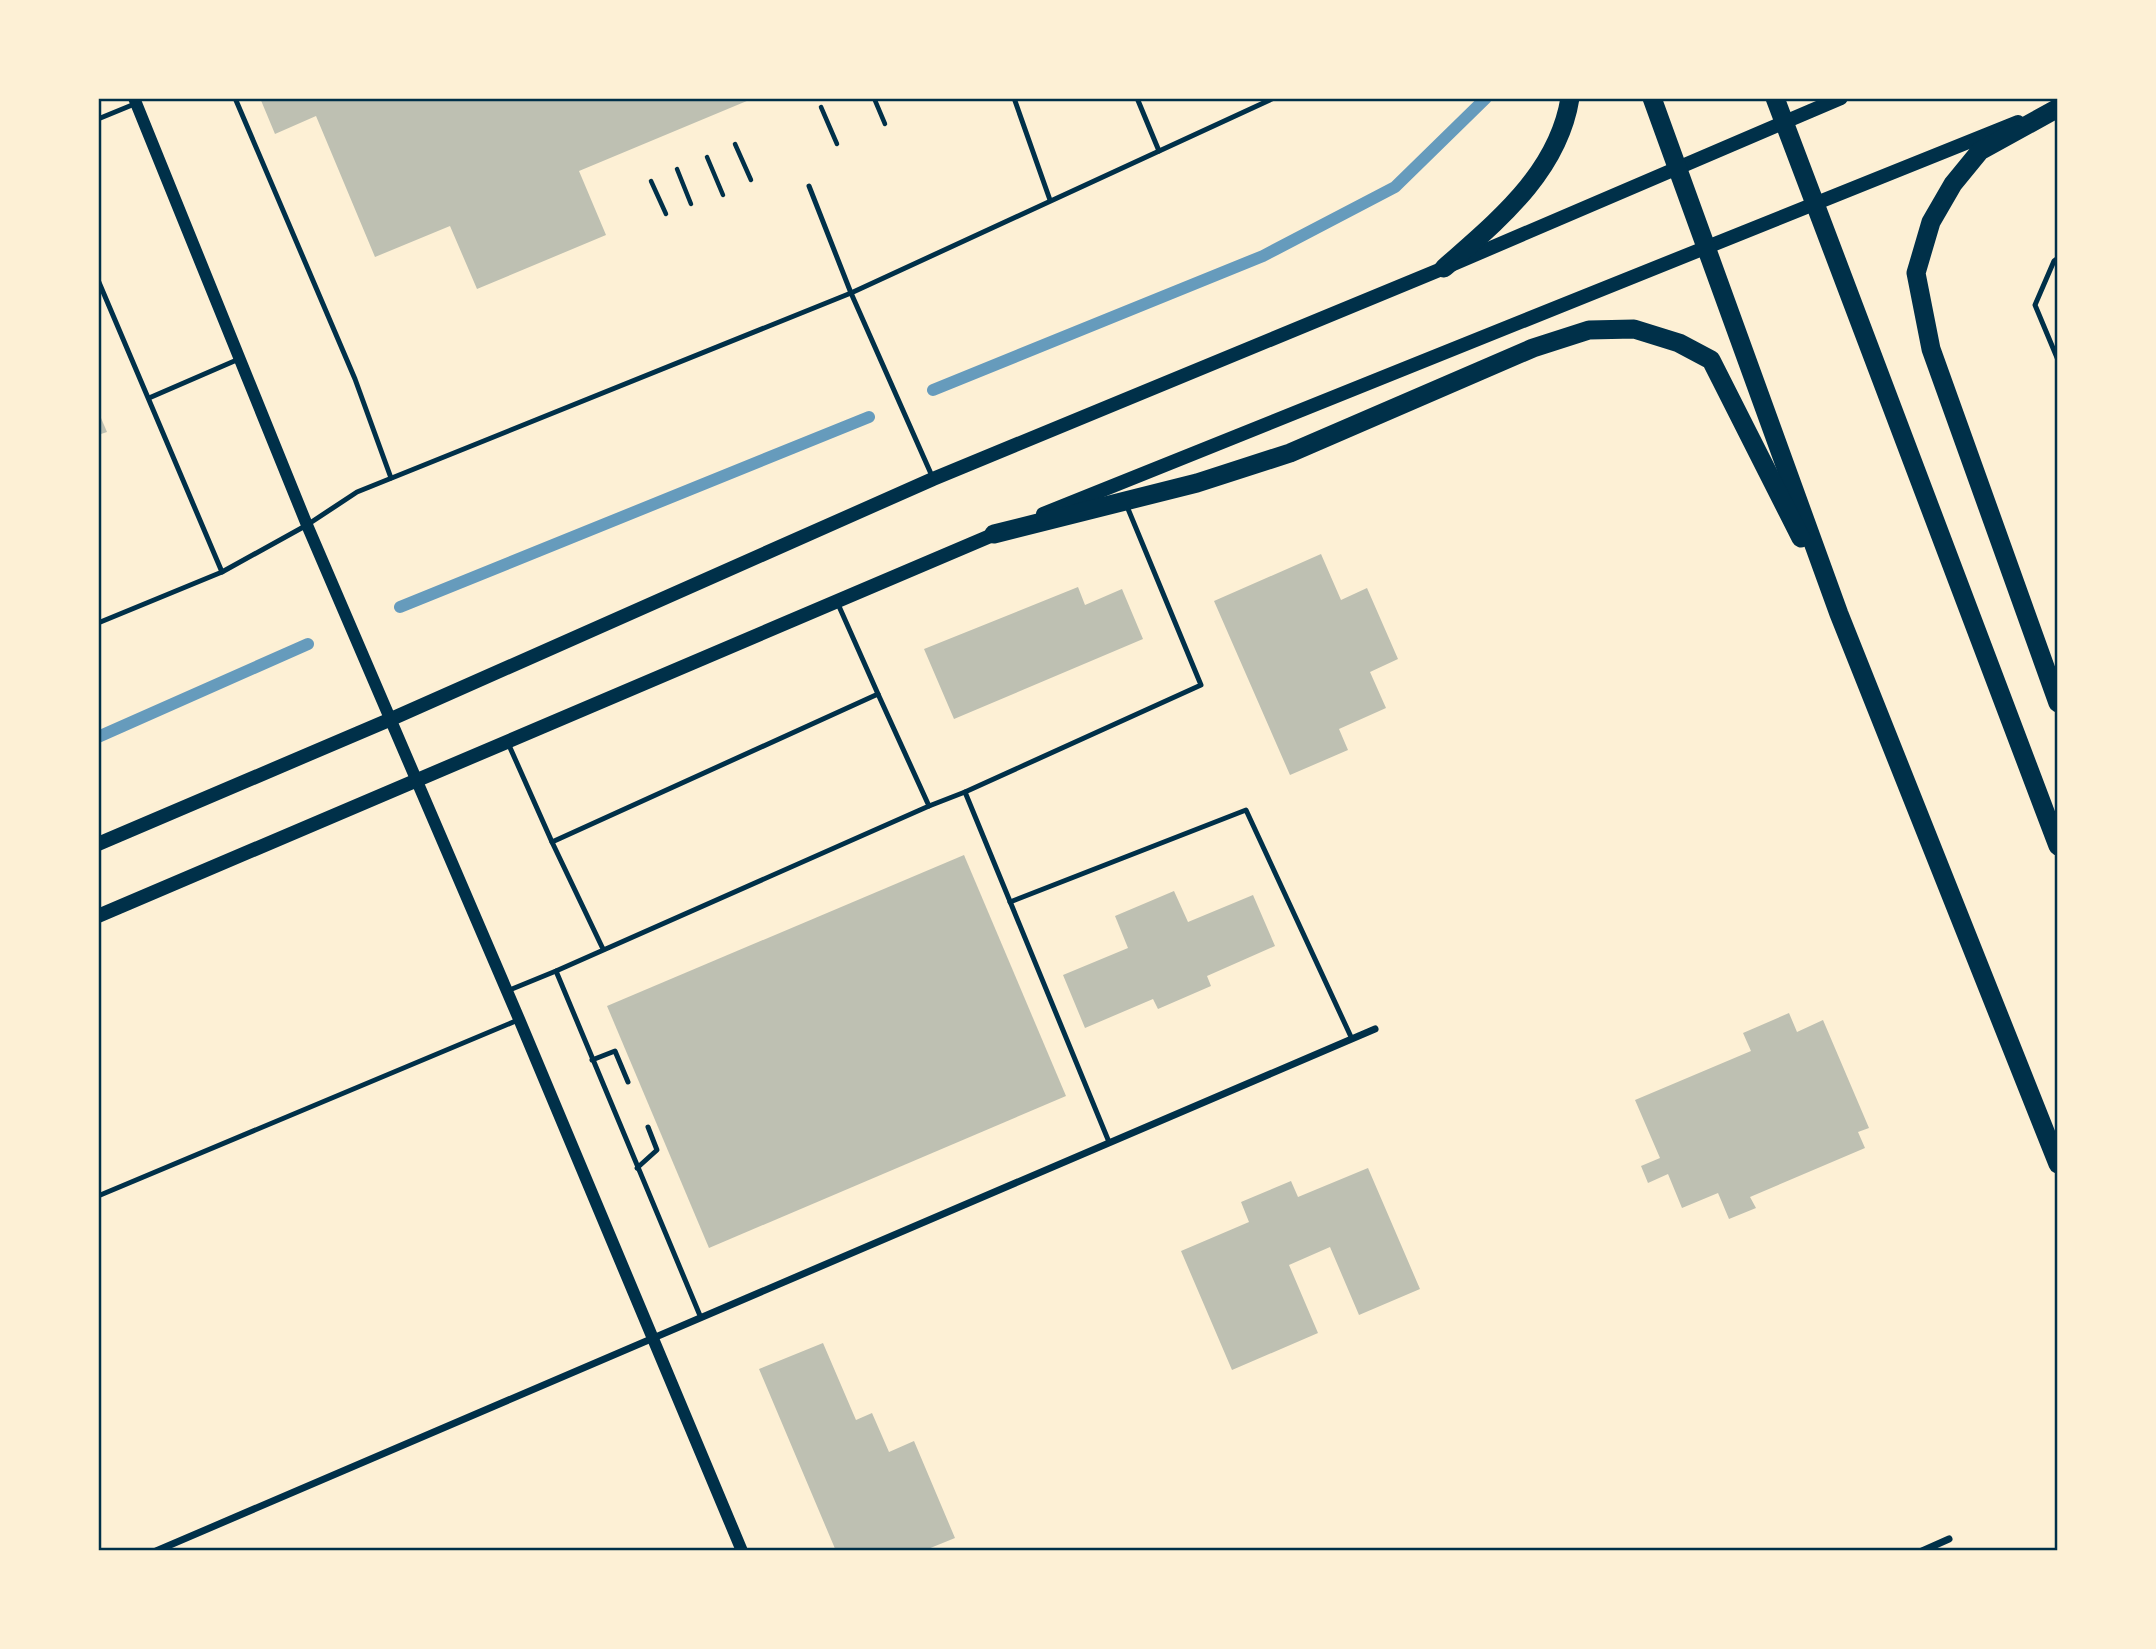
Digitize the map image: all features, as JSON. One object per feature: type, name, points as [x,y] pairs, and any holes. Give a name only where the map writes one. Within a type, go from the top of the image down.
[{"type":"highway","points":[[1444,268],[1505,214],[1531,186],[1567,114],[1570,98]]},
{"type":"highway","points":[[1651,98],[1839,614],[2058,1164]]},
{"type":"highway","points":[[1775,98],[2058,846]]},
{"type":"highway","points":[[2058,107],[1980,151],[1954,184],[1931,222],[1916,273],[1931,349],[2058,703]]},
{"type":"highway","points":[[994,534],[1197,483],[1290,453],[1533,348],[1590,330],[1634,328],[1679,343],[1711,360],[1839,614]]},
{"type":"main road","points":[[98,844],[388,720],[933,479],[1444,268],[1841,98]]},
{"type":"main road","points":[[98,916],[994,534],[1708,249],[1813,202],[2058,107]]},
{"type":"street","points":[[136,101],[388,720],[519,1019],[742,1551]]},
{"type":"street","points":[[156,1551],[1375,1028]]},
{"type":"street","points":[[1922,1551],[1949,1539]]},
{"type":"lane","points":[[235,98],[355,379],[391,478]]},
{"type":"lane","points":[[1014,98],[1049,200]]},
{"type":"lane","points":[[1137,98],[1158,151]]},
{"type":"lane","points":[[98,623],[222,572],[307,525],[357,492],[851,293],[1274,98]]},
{"type":"lane","points":[[98,119],[136,101]]},
{"type":"lane","points":[[809,186],[851,293],[933,479]]},
{"type":"lane","points":[[2058,258],[2053,261],[2035,305],[2058,360]]},
{"type":"lane","points":[[98,280],[222,572]]},
{"type":"lane","points":[[149,398],[240,359]]},
{"type":"lane","points":[[507,991],[965,792],[1201,685],[1125,501]]},
{"type":"lane","points":[[837,602],[929,806]]},
{"type":"lane","points":[[552,842],[878,694]]},
{"type":"lane","points":[[507,742],[603,949]]},
{"type":"lane","points":[[965,792],[1110,1142]]},
{"type":"lane","points":[[1010,902],[1246,810],[1352,1038]]},
{"type":"lane","points":[[556,971],[701,1318]]},
{"type":"lane","points":[[98,1196],[519,1019]]},
{"type":"lane","points":[[592,1060],[615,1051],[628,1082]]},
{"type":"lane","points":[[637,1168],[657,1150],[648,1127]]},
{"type":"path","points":[[874,98],[885,124]]},
{"type":"path","points":[[821,107],[837,144]]},
{"type":"path","points":[[735,144],[751,180]]},
{"type":"path","points":[[707,157],[723,195]]},
{"type":"path","points":[[677,169],[691,204]]},
{"type":"path","points":[[651,181],[666,214]]},
{"type":"building","points":[[260,98],[754,98],[579,171],[606,235],[477,289],[450,226],[375,257],[316,116],[275,134]]},
{"type":"building","points":[[98,411],[107,432],[98,435]]},
{"type":"building","points":[[1321,554],[1341,600],[1367,588],[1398,659],[1370,672],[1386,708],[1339,729],[1348,750],[1290,775],[1214,601]]},
{"type":"building","points":[[1078,587],[1085,605],[1122,589],[1143,639],[954,719],[924,649]]},
{"type":"building","points":[[964,855],[1066,1096],[709,1248],[607,1006]]},
{"type":"building","points":[[1174,891],[1188,922],[1253,895],[1275,946],[1207,976],[1211,986],[1158,1009],[1153,999],[1085,1028],[1063,975],[1128,948],[1115,916]]},
{"type":"building","points":[[1789,1013],[1797,1032],[1823,1020],[1869,1128],[1858,1132],[1865,1148],[1750,1197],[1756,1208],[1729,1219],[1718,1193],[1682,1208],[1668,1174],[1648,1183],[1641,1166],[1660,1158],[1635,1100],[1751,1051],[1743,1033]]},
{"type":"building","points":[[1368,1168],[1420,1289],[1359,1315],[1330,1247],[1289,1265],[1318,1333],[1232,1370],[1181,1251],[1249,1222],[1241,1202],[1291,1181],[1298,1197]]},
{"type":"building","points":[[823,1343],[856,1420],[872,1413],[889,1452],[914,1441],[955,1538],[923,1551],[836,1551],[759,1369]]},
{"type":"waterway","points":[[933,390],[1263,256],[1395,187],[1486,98]]},
{"type":"waterway","points":[[400,607],[869,417]]},
{"type":"waterway","points":[[98,737],[308,644]]}]
